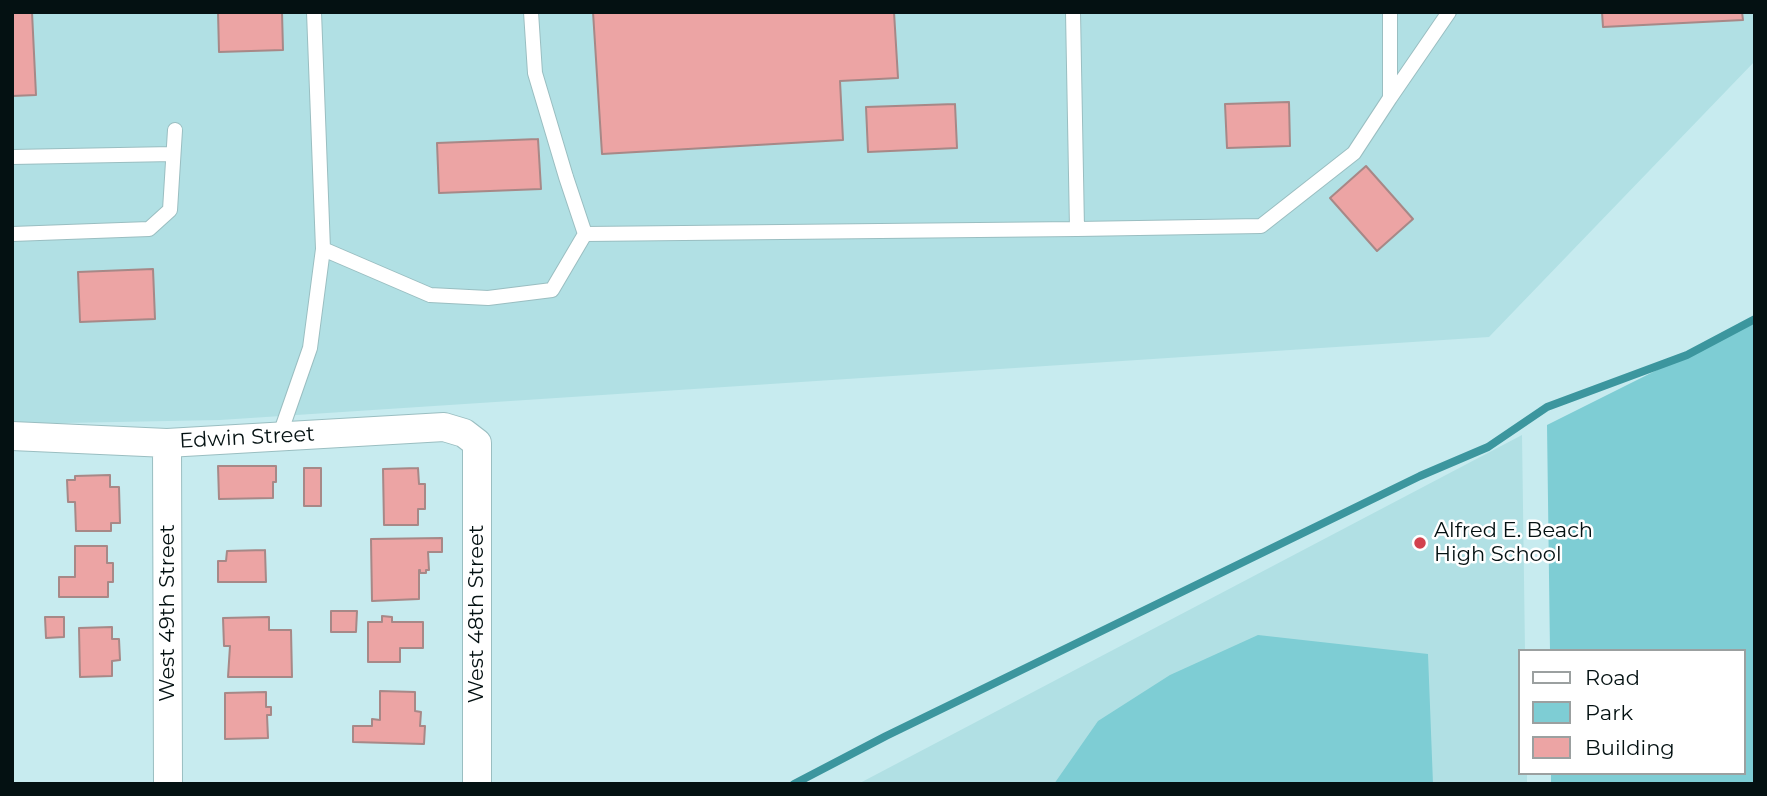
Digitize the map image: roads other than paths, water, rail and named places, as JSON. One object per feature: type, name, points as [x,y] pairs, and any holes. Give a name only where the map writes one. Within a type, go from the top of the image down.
[{"type":"street","name":"Edwin Street","points":[[12,436],[167,443],[444,427],[464,433],[477,443]]},
{"type":"street","name":"West 49th Street","points":[[167,443],[168,784]]},
{"type":"street","name":"West 48th Street","points":[[477,443],[477,784]]},
{"type":"lane","points":[[279,436],[310,348],[323,249],[314,12]]},
{"type":"lane","points":[[531,12],[535,74],[586,234]]},
{"type":"lane","points":[[1073,12],[1077,229]]},
{"type":"lane","points":[[1390,12],[1390,98]]},
{"type":"lane","points":[[586,234],[1261,226],[1354,153],[1450,12]]},
{"type":"lane","points":[[12,234],[149,229],[170,209],[175,130]]},
{"type":"lane","points":[[12,157],[173,154]]},
{"type":"lane","points":[[323,249],[430,295],[488,298],[552,290],[586,234]]},
{"type":"waterway","points":[[794,784],[886,736],[1420,476],[1488,447],[1547,407],[1687,355],[1755,319]]},
{"type":"place","name":"Alfred E. Beach High School","points":[[1420,543]]}]
